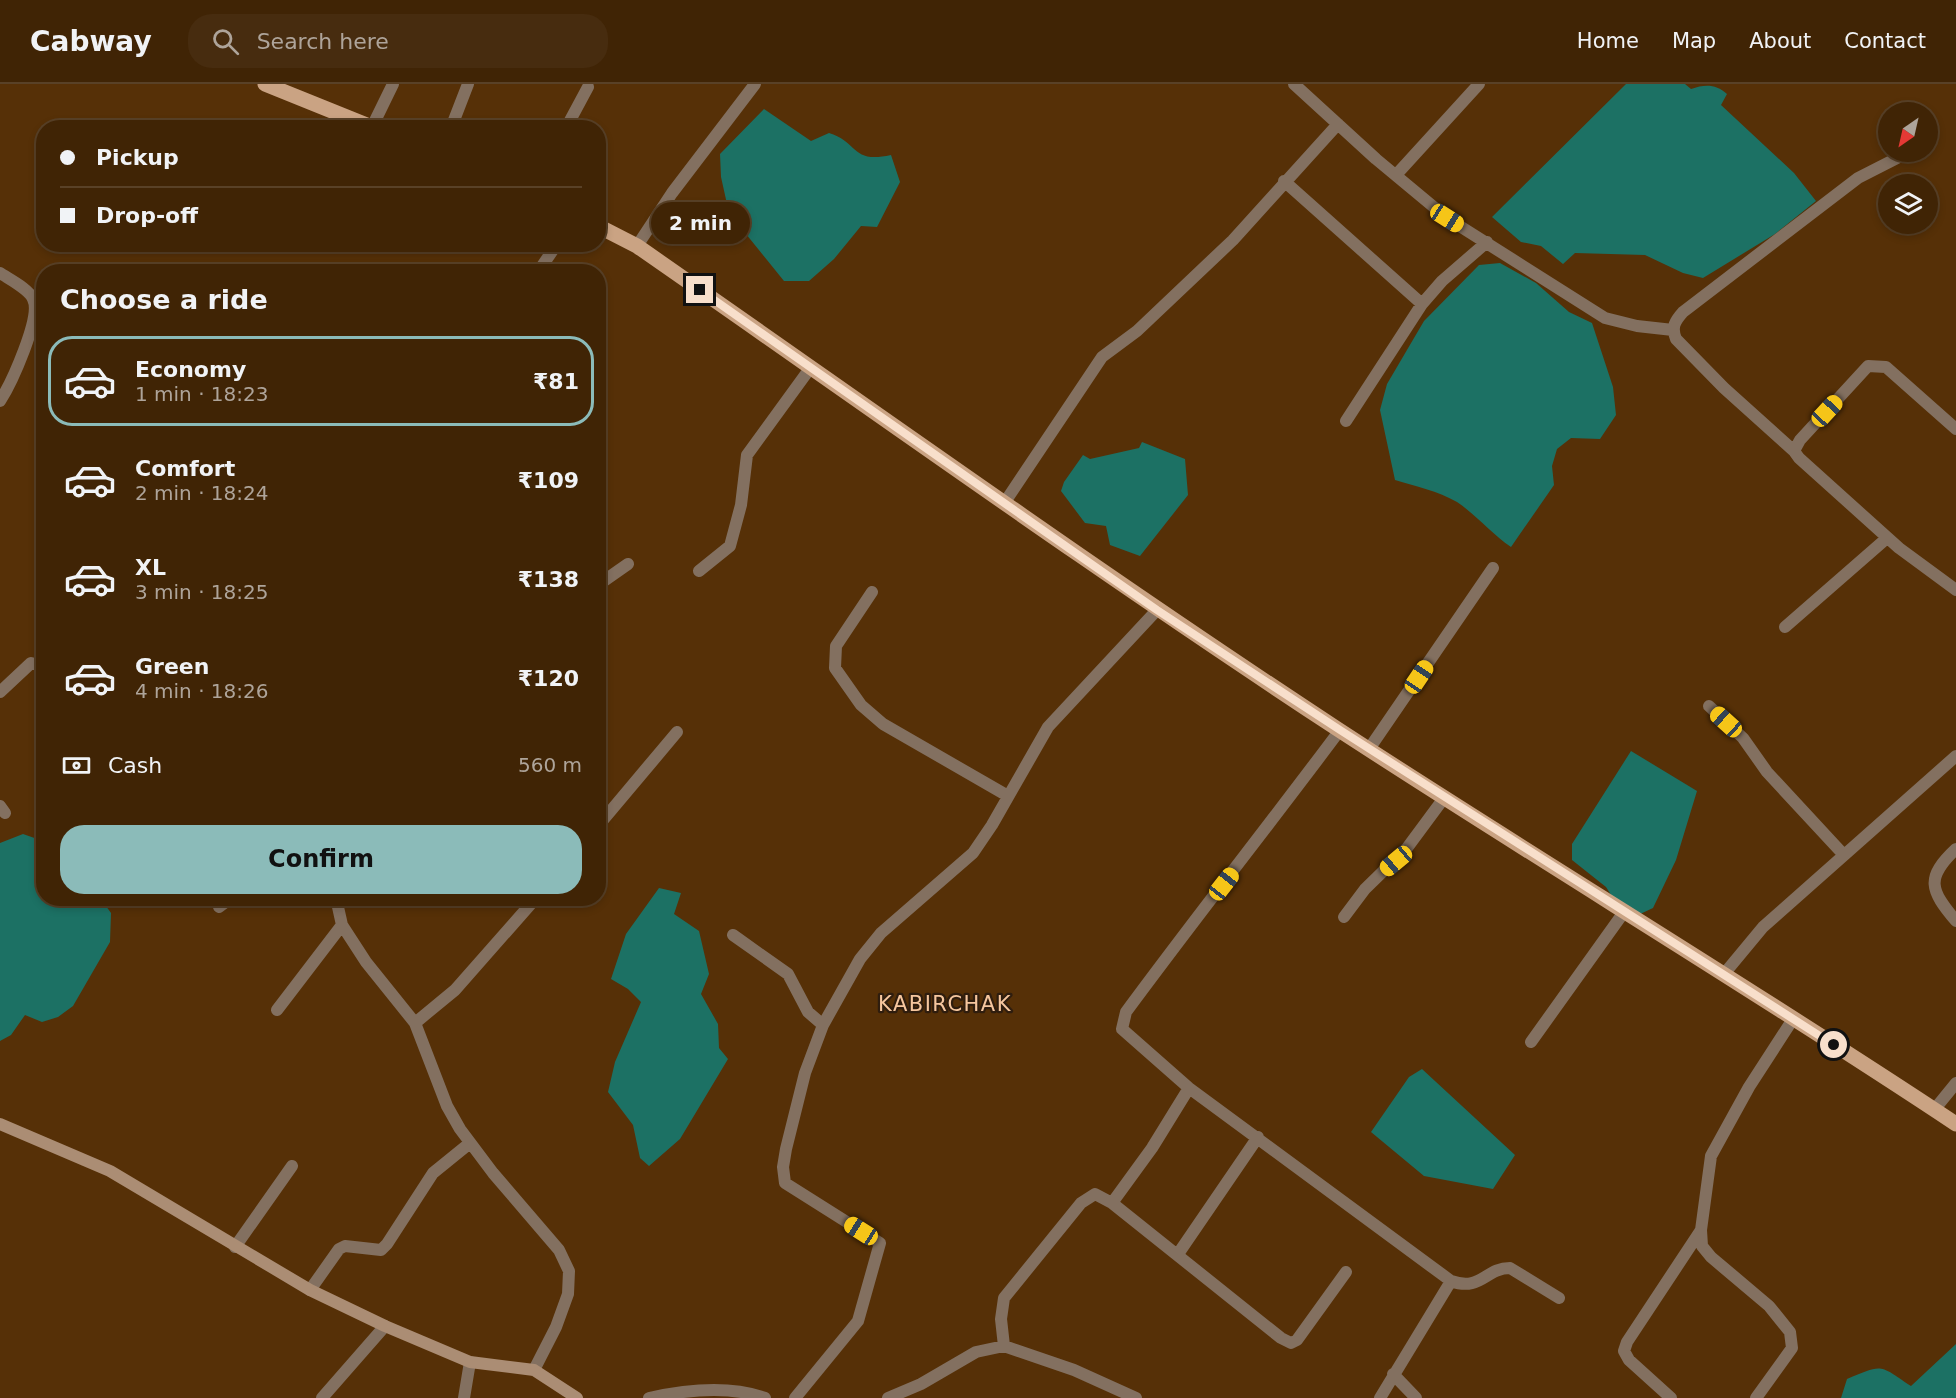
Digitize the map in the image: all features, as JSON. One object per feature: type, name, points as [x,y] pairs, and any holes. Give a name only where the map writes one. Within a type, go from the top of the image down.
[{"type":"main road","points":[[265,84],[355,120]]},
{"type":"main road","points":[[606,230],[637,246],[1157,610],[1444,798],[1724,974],[1956,1124]]},
{"type":"main road","points":[[0,1124],[110,1171],[310,1290],[385,1326],[471,1362],[534,1370],[577,1398]]},
{"type":"street","points":[[376,120],[393,84]]},
{"type":"street","points":[[454,120],[468,84]]},
{"type":"street","points":[[1294,84],[1447,218],[1605,318],[1637,326],[1673,330]]},
{"type":"street","points":[[1396,175],[1479,84]]},
{"type":"street","points":[[637,246],[672,193],[751,85]]},
{"type":"street","points":[[570,120],[588,87]]},
{"type":"street","points":[[1005,502],[1102,357],[1137,331],[1233,240],[1338,123]]},
{"type":"street","points":[[1890,162],[1858,178],[1683,312],[1673,330],[1676,339],[1799,458],[1887,538],[1956,590]]},
{"type":"street","points":[[1284,181],[1422,304]]},
{"type":"street","points":[[1346,421],[1422,304],[1442,281],[1487,243]]},
{"type":"street","points":[[0,273],[32,296],[35,305],[25,346],[0,401]]},
{"type":"street","points":[[1794,451],[1800,441],[1868,366],[1886,367],[1956,429]]},
{"type":"street","points":[[699,570],[730,546],[741,505],[747,455],[811,367]]},
{"type":"street","points":[[1785,627],[1887,538]]},
{"type":"street","points":[[606,579],[628,564]]},
{"type":"street","points":[[1369,749],[1493,568]]},
{"type":"street","points":[[872,592],[836,646],[835,668],[861,705],[883,724],[1008,796]]},
{"type":"street","points":[[795,1398],[858,1321],[880,1243],[785,1184],[783,1177],[786,1149],[797,1105],[823,1025],[868,946],[973,853],[1048,727],[1157,610]]},
{"type":"street","points":[[0,692],[31,663],[36,664]]},
{"type":"street","points":[[1709,706],[1750,745],[1767,772],[1843,854]]},
{"type":"street","points":[[1340,730],[1264,834],[1191,924],[1126,1012],[1121,1023],[1122,1029],[1189,1088],[1451,1281],[1472,1284],[1502,1268],[1510,1268],[1559,1298]]},
{"type":"street","points":[[606,816],[677,732]]},
{"type":"street","points":[[1724,974],[1763,927],[1956,756]]},
{"type":"street","points":[[1344,917],[1365,889],[1407,848],[1444,798]]},
{"type":"street","points":[[1956,849],[1936,870],[1934,879],[1944,906],[1956,921]]},
{"type":"street","points":[[338,906],[342,925],[366,962],[415,1023],[447,1106],[470,1143],[559,1250],[569,1271],[568,1294],[556,1327],[534,1370]]},
{"type":"street","points":[[415,1023],[455,990],[529,906]]},
{"type":"street","points":[[1531,1042],[1624,912]]},
{"type":"street","points":[[277,1010],[342,925]]},
{"type":"street","points":[[733,934],[788,974],[808,1012],[823,1025]]},
{"type":"street","points":[[1756,1398],[1792,1348],[1790,1332],[1769,1306],[1711,1257],[1702,1246],[1701,1230],[1711,1156],[1749,1087],[1793,1019]]},
{"type":"street","points":[[1934,1110],[1956,1083]]},
{"type":"street","points":[[1112,1203],[1152,1148],[1189,1088]]},
{"type":"street","points":[[1178,1254],[1258,1137]]},
{"type":"street","points":[[310,1290],[339,1249],[345,1246],[381,1250],[433,1173],[470,1143]]},
{"type":"street","points":[[235,1247],[292,1166]]},
{"type":"street","points":[[1004,1346],[1001,1319],[1004,1298],[1087,1196],[1095,1194],[1112,1203],[1281,1338],[1291,1343],[1297,1340],[1346,1272]]},
{"type":"street","points":[[1671,1398],[1629,1360],[1624,1351],[1627,1342],[1701,1230]]},
{"type":"street","points":[[1380,1398],[1451,1281]]},
{"type":"street","points":[[322,1398],[385,1326]]},
{"type":"street","points":[[888,1398],[921,1384],[976,1352],[1004,1346],[1074,1370],[1136,1398]]},
{"type":"street","points":[[464,1398],[471,1362]]},
{"type":"street","points":[[1393,1374],[1416,1398]]},
{"type":"street","points":[[649,1398],[728,1390],[748,1392],[765,1398]]},
{"type":"water","points":[[1626,84],[1685,84],[1691,89],[1701,86],[1719,88],[1727,94],[1721,105],[1794,173],[1816,201],[1775,234],[1703,278],[1683,273],[1645,255],[1575,253],[1563,264],[1541,246],[1521,242],[1492,217]]},
{"type":"water","points":[[764,109],[811,141],[829,133],[869,157],[891,155],[900,182],[877,227],[861,226],[834,259],[809,281],[784,281],[729,213],[721,177],[720,154]]},
{"type":"water","points":[[1500,263],[1536,283],[1569,312],[1592,323],[1613,387],[1616,415],[1600,439],[1571,438],[1557,449],[1552,466],[1554,485],[1511,547],[1457,502],[1395,480],[1380,410],[1387,384],[1424,321],[1479,265]]},
{"type":"water","points":[[1142,442],[1185,459],[1188,495],[1140,556],[1110,545],[1106,526],[1085,523],[1061,491],[1064,482],[1083,455],[1090,459],[1139,448]]},
{"type":"water","points":[[1631,751],[1697,791],[1676,860],[1653,908],[1638,915],[1618,906],[1606,887],[1572,860],[1572,844]]},
{"type":"water","points":[[23,834],[36,839],[36,906],[106,906],[111,913],[110,942],[73,1006],[58,1017],[42,1022],[25,1015],[11,1035],[0,1041],[0,843]]},
{"type":"water","points":[[659,888],[681,893],[674,914],[699,931],[709,974],[701,994],[718,1024],[719,1048],[728,1059],[680,1139],[649,1166],[640,1158],[633,1125],[608,1092],[615,1062],[641,1002],[628,989],[611,979],[626,934]]},
{"type":"water","points":[[1422,1069],[1515,1155],[1493,1189],[1424,1176],[1371,1132],[1409,1077]]},
{"type":"water","points":[[1956,1344],[1956,1398],[1841,1398],[1847,1379],[1868,1370],[1886,1370],[1911,1386]]},
{"type":"district","name":"KABIRCHAK","points":[[945,1004]]},
{"type":"route","points":[[700,290],[1157,610],[1517,844],[1834,1045]]}]
